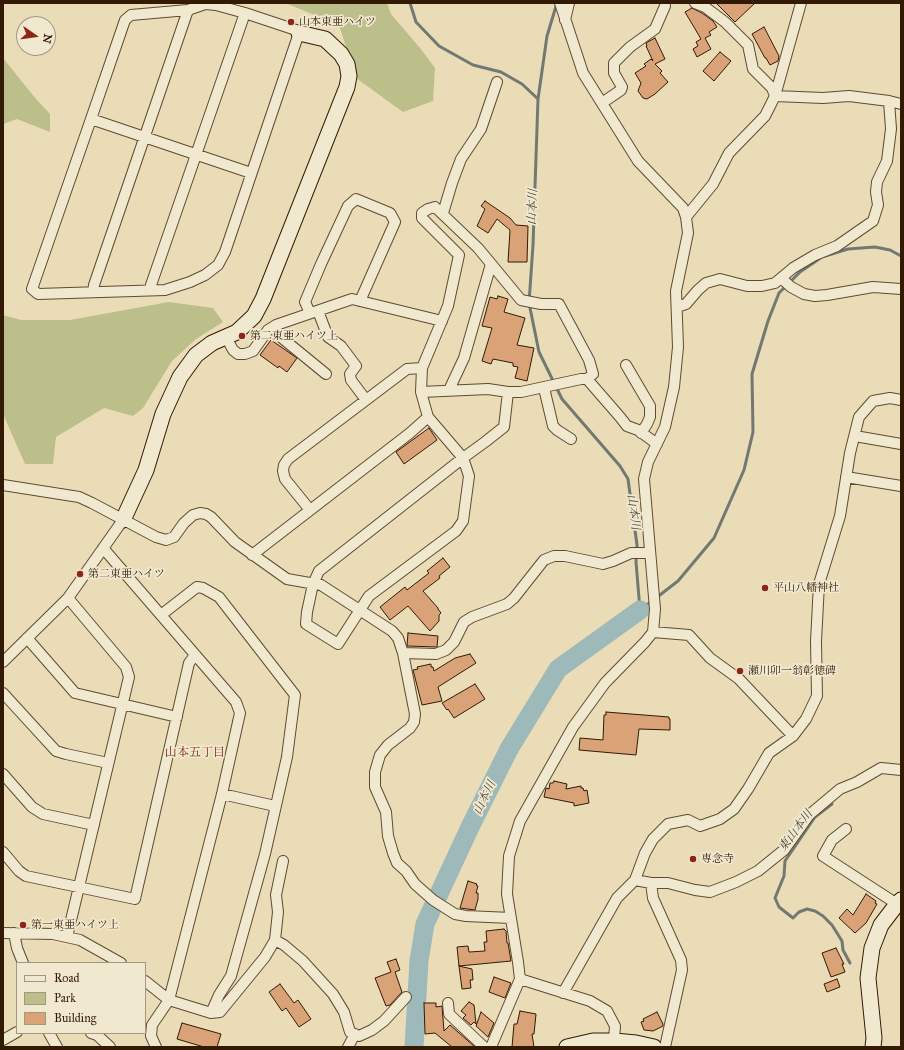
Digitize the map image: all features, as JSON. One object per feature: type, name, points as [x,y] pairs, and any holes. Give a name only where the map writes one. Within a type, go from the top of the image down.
[{"type":"street","points":[[491,1047],[520,979],[507,894],[509,856],[520,821],[573,727],[605,683],[653,632],[655,609],[644,479],[648,462],[665,427],[674,387],[678,347],[676,291],[688,233],[683,208],[638,161],[583,74],[560,3]]},
{"type":"street","points":[[566,20],[569,3]]},
{"type":"street","points":[[695,3],[705,7],[725,22],[748,46],[753,69],[772,88],[775,96]]},
{"type":"street","points":[[686,217],[713,184],[729,153],[765,116],[775,96],[801,3]]},
{"type":"street","points":[[3,662],[68,598],[123,520],[146,470],[163,414],[180,377],[196,355],[212,343],[237,332],[254,316],[263,299],[347,87],[349,76],[347,64],[341,54],[325,39],[300,33],[296,30],[216,4],[205,4],[188,10],[130,15],[125,20],[32,289],[38,294],[165,290],[190,282],[205,275],[218,265],[225,252],[300,33]]},
{"type":"street","points":[[602,103],[620,90],[622,86],[614,73],[614,64],[630,47],[655,29],[666,4]]},
{"type":"street","points":[[93,292],[94,285],[188,10]]},
{"type":"street","points":[[150,290],[150,284],[244,13]]},
{"type":"street","points":[[443,213],[461,159],[481,129],[497,82]]},
{"type":"street","points":[[775,96],[823,98],[849,96],[901,104]]},
{"type":"street","points":[[677,307],[686,304],[706,283],[720,279],[747,286],[762,286],[775,283],[793,268],[814,255],[837,246],[873,221],[878,205],[876,192],[877,182],[887,161],[888,155],[891,129],[889,101]]},
{"type":"street","points":[[92,119],[251,173]]},
{"type":"street","points":[[360,301],[395,222],[390,213],[356,199],[348,206],[305,302],[314,312],[328,337],[341,346],[356,366],[350,374],[351,380],[366,400]]},
{"type":"street","points":[[421,392],[488,389],[521,392],[587,379],[593,374],[589,360],[559,304],[541,304],[521,300],[478,248],[435,207],[422,213],[422,218],[460,255],[448,306],[422,368],[421,392],[428,417],[463,458],[469,476],[464,521],[456,531],[369,596],[338,644],[306,624],[313,584],[319,571],[463,458],[504,427],[508,392]]},
{"type":"street","points":[[449,390],[464,358],[491,264]]},
{"type":"street","points":[[781,278],[791,287],[804,294],[815,296],[873,287],[901,289]]},
{"type":"street","points":[[226,337],[233,350],[238,354],[245,354],[253,350],[268,330],[273,327],[352,299],[442,321]]},
{"type":"street","points":[[273,327],[282,338],[326,374]]},
{"type":"street","points":[[626,365],[650,406],[650,417],[641,433]]},
{"type":"street","points":[[310,510],[285,479],[283,471],[284,464],[288,459],[407,369],[422,368]]},
{"type":"street","points":[[587,379],[626,426],[641,433],[657,444]]},
{"type":"street","points":[[544,388],[553,426],[571,439]]},
{"type":"street","points":[[563,993],[617,898],[635,880],[645,853],[653,838],[668,824],[688,820],[700,826],[720,819],[729,813],[734,809],[748,789],[769,753],[793,736],[806,719],[817,696],[816,641],[819,584],[840,516],[846,477],[859,417],[873,401],[890,398],[901,400]]},
{"type":"street","points":[[252,555],[410,433],[428,417]]},
{"type":"street","points":[[855,436],[901,444]]},
{"type":"street","points":[[846,477],[901,486]]},
{"type":"street","points":[[3,485],[79,497],[156,537],[166,540],[174,537],[184,523],[193,515],[200,513],[206,514],[211,517],[235,542],[287,579],[321,585],[392,631],[398,638],[415,714],[414,722],[410,728],[388,745],[380,754],[375,772],[375,787],[386,812],[388,836],[397,863],[406,871],[415,884],[433,900],[455,914],[466,916],[511,918]]},
{"type":"street","points":[[103,548],[236,702],[240,713],[222,794],[169,1000],[152,1026],[151,1036],[156,1047]]},
{"type":"street","points":[[402,653],[436,654],[446,650],[454,642],[464,622],[472,617],[507,604],[511,601],[544,560],[554,556],[565,556],[603,564],[631,554],[650,553]]},
{"type":"street","points":[[161,615],[197,587],[203,588],[219,596],[296,695],[286,757],[265,854],[231,976],[219,995],[211,1012]]},
{"type":"street","points":[[68,598],[126,667],[129,677],[68,937]]},
{"type":"street","points":[[653,632],[689,635],[710,658],[739,679],[793,736]]},
{"type":"street","points":[[27,638],[75,693],[177,717]]},
{"type":"street","points":[[3,852],[19,871],[26,876],[135,900],[189,663],[196,655]]},
{"type":"street","points":[[3,692],[56,751],[108,763]]},
{"type":"street","points":[[635,880],[668,884],[710,892],[736,882],[758,871],[784,850],[809,815],[840,789],[857,782],[881,768],[901,770]]},
{"type":"street","points":[[3,774],[32,807],[43,814],[94,825]]},
{"type":"street","points":[[222,794],[275,806]]},
{"type":"street","points":[[846,829],[832,840],[824,856],[899,902],[881,925],[872,948],[868,978],[874,1038],[873,1047]]},
{"type":"street","points":[[146,982],[169,1000],[211,1012],[220,1012],[265,957],[275,940],[278,912],[276,895],[283,861]]},
{"type":"street","points":[[651,883],[653,898],[681,960],[682,970],[666,1047]]},
{"type":"street","points":[[3,933],[53,934],[68,937],[80,940],[119,962]]},
{"type":"street","points":[[14,933],[17,948],[24,962]]},
{"type":"street","points":[[275,940],[284,945],[303,961],[333,994],[344,1012],[350,1032],[358,1036],[372,1030],[384,1021],[406,997]]},
{"type":"street","points":[[520,979],[590,1001],[607,1011],[615,1026],[614,1041]]},
{"type":"street","points":[[448,1003],[449,1014],[484,1047]]},
{"type":"street","points":[[5,1039],[16,1033]]},
{"type":"street","points":[[50,1034],[57,1047]]},
{"type":"street","points":[[94,1034],[110,1047]]},
{"type":"street","points":[[348,1047],[355,1034]]},
{"type":"street","points":[[567,1047],[593,1042],[614,1041],[636,1043],[654,1047]]},
{"type":"green space","points":[[285,3],[387,3],[391,14],[435,68],[433,101],[403,112],[356,78],[339,25]]},
{"type":"green space","points":[[3,58],[50,114],[50,132],[17,119],[3,124]]},
{"type":"green space","points":[[169,302],[213,308],[223,322],[196,339],[172,361],[143,408],[133,416],[104,408],[56,437],[53,464],[25,464],[3,414],[3,315],[21,320],[70,320]]},
{"type":"building","points":[[716,3],[755,3],[735,22]]},
{"type":"building","points":[[692,8],[713,21],[717,27],[709,32],[711,35],[705,38],[711,49],[697,57],[693,49],[698,46],[696,42],[701,39],[685,12]]},
{"type":"building","points":[[764,27],[779,56],[778,61],[770,65],[752,34]]},
{"type":"building","points":[[655,38],[665,59],[655,64],[662,71],[660,73],[668,82],[647,99],[643,98],[638,91],[641,83],[635,73],[646,66],[644,64],[651,59],[653,61],[646,43]]},
{"type":"building","points":[[720,52],[731,61],[714,81],[703,71]]},
{"type":"building","points":[[485,201],[510,218],[516,225],[528,226],[527,262],[508,262],[510,230],[497,219],[488,233],[477,226],[485,209],[481,206]]},
{"type":"building","points":[[498,296],[508,299],[504,312],[525,318],[517,345],[534,348],[527,381],[515,378],[518,367],[513,366],[513,363],[493,359],[491,364],[482,361],[492,328],[482,326],[490,297],[497,299]]},
{"type":"building","points":[[271,340],[297,358],[287,372],[279,366],[278,368],[260,355]]},
{"type":"building","points":[[429,428],[437,440],[404,464],[396,452]]},
{"type":"building","points":[[443,558],[450,567],[439,576],[440,578],[423,591],[441,613],[439,615],[439,621],[430,631],[408,606],[390,620],[380,607],[405,587],[407,590],[429,573],[427,571]]},
{"type":"building","points":[[408,633],[438,636],[437,647],[407,646]]},
{"type":"building","points":[[470,654],[476,663],[438,687],[442,701],[422,705],[413,670],[418,669],[417,667],[431,664],[434,671],[455,658]]},
{"type":"building","points":[[475,684],[485,699],[454,718],[442,703]]},
{"type":"building","points":[[606,712],[669,717],[670,730],[639,729],[636,755],[579,750],[580,738],[603,740],[604,715],[606,715]]},
{"type":"building","points":[[554,781],[567,784],[566,789],[581,786],[584,791],[587,790],[589,803],[574,806],[574,803],[544,797],[546,788],[549,789],[550,783],[553,783]]},
{"type":"building","points":[[468,881],[477,884],[476,885],[478,886],[476,893],[478,893],[478,899],[475,910],[460,908]]},
{"type":"building","points":[[866,894],[876,901],[875,903],[877,904],[866,923],[855,933],[839,918],[847,909],[853,915]]},
{"type":"building","points":[[504,929],[506,931],[511,961],[459,966],[457,947],[468,946],[469,952],[485,951],[484,942],[487,942],[486,931]]},
{"type":"building","points":[[836,948],[844,964],[842,964],[845,972],[831,977],[822,953]]},
{"type":"building","points":[[396,959],[400,970],[395,972],[402,992],[390,1005],[386,1006],[375,978],[391,972],[387,962]]},
{"type":"building","points":[[459,966],[472,969],[473,980],[470,980],[471,988],[462,989]]},
{"type":"building","points":[[494,977],[511,983],[505,998],[489,992]]},
{"type":"building","points":[[837,979],[840,987],[827,992],[824,984]]},
{"type":"building","points":[[280,984],[294,1003],[298,1000],[311,1019],[299,1027],[286,1008],[282,1011],[269,992]]},
{"type":"building","points":[[469,1002],[474,1005],[476,1024],[474,1022],[471,1025],[463,1018],[466,1015],[461,1011]]},
{"type":"building","points":[[424,1003],[436,1003],[436,1007],[442,1006],[444,1031],[450,1025],[475,1047],[452,1047],[435,1033],[425,1034]]},
{"type":"building","points":[[520,1011],[536,1014],[534,1034],[532,1034],[534,1047],[512,1047],[514,1024],[517,1024]]},
{"type":"building","points":[[481,1012],[494,1023],[488,1037],[476,1026]]},
{"type":"building","points":[[657,1012],[663,1026],[653,1031],[644,1030],[641,1022],[644,1021],[643,1019]]},
{"type":"building","points":[[182,1023],[221,1034],[217,1047],[204,1047],[177,1039]]},
{"type":"waterway","name":"山本川","points":[[410,3],[416,22],[439,46],[473,65],[501,72],[522,84],[538,99],[533,245],[529,303],[539,352],[562,399],[620,466],[628,479],[637,545],[636,562],[640,610]]},
{"type":"waterway","points":[[538,99],[547,36],[557,3]]},
{"type":"waterway","points":[[656,598],[678,581],[714,538],[744,470],[753,432],[752,374],[768,321],[779,293],[800,272],[822,257],[848,249],[875,247],[890,250],[901,256]]},
{"type":"waterway","points":[[640,610],[652,601]]},
{"type":"waterway","name":"山本川","points":[[414,1047],[419,961],[425,924],[471,825],[509,749],[558,669],[640,610]]},
{"type":"waterway","name":"東山本川","points":[[832,804],[815,817],[785,861],[784,876],[775,898],[779,907],[793,918],[799,912],[807,909],[815,911],[823,916],[832,925],[842,941],[843,950],[850,963]]},
{"type":"place","name":"山本東亜ハイツ","points":[[291,22]]},
{"type":"place","name":"第二東亜ハイツ上","points":[[242,336]]},
{"type":"place","name":"第二東亜ハイツ","points":[[80,574]]},
{"type":"place","name":"平山八幡神社","points":[[765,588]]},
{"type":"place","name":"瀬川卯一翁彰徳碑","points":[[740,671]]},
{"type":"place","name":"専念寺","points":[[693,859]]},
{"type":"place","name":"第一東亜ハイツ上","points":[[23,925]]},
{"type":"district","name":"山本五丁目","points":[[195,753]]}]
